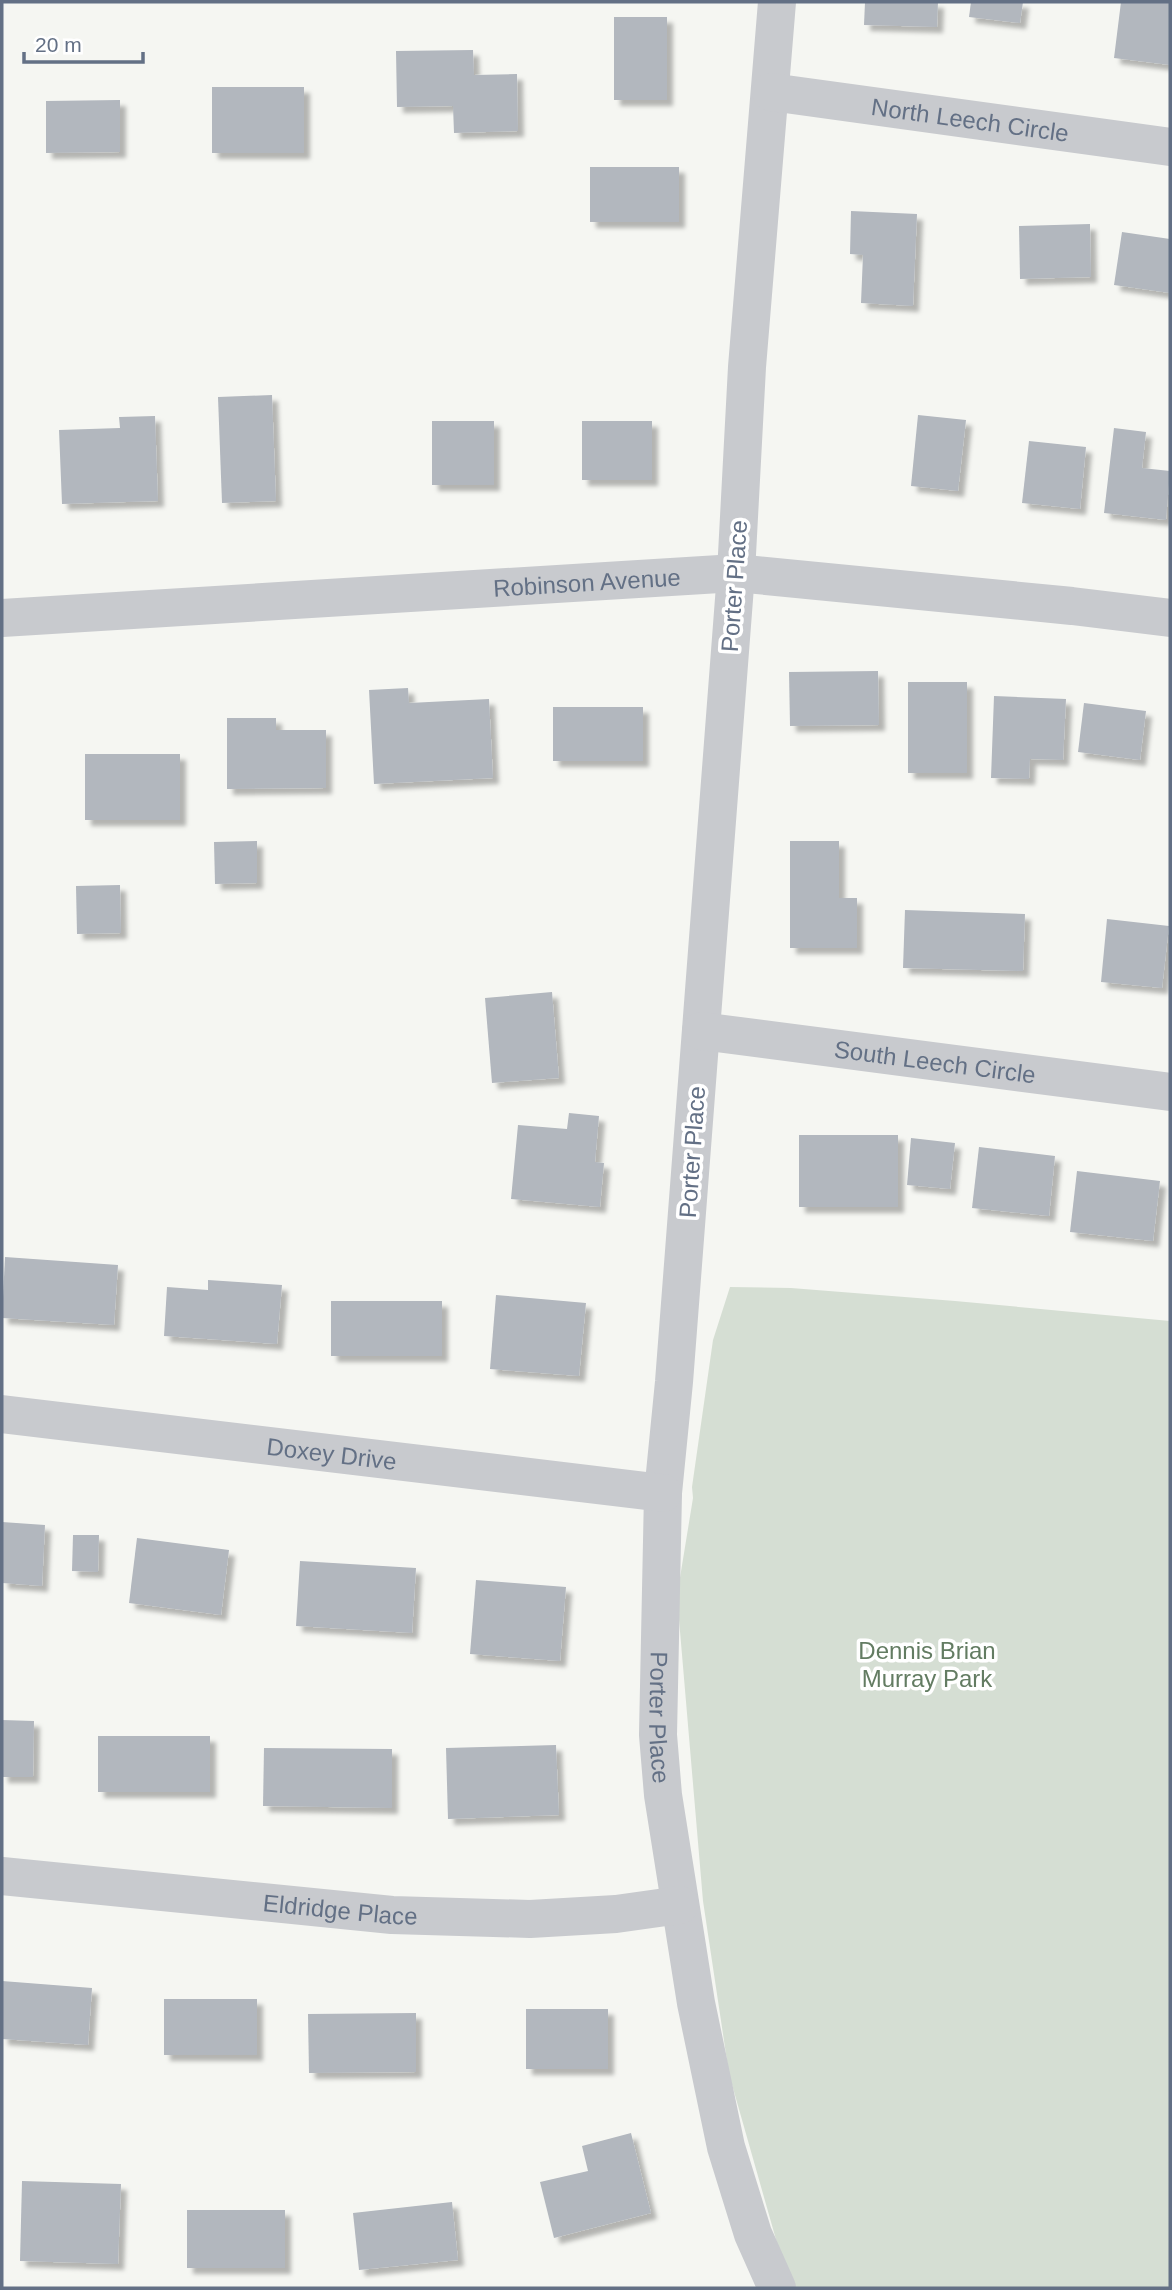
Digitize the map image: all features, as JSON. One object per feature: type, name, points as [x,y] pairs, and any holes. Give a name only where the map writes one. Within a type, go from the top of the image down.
[{"type":"street","name":"Porter Place","points":[[772,2287],[726,2147],[696,2003],[663,1795],[658,1735],[663,1493],[701,1031],[736,573],[747,367],[777,2]]},
{"type":"street","name":"North Leech Circle","points":[[771,92],[1170,147]]},
{"type":"street","name":"Robinson Avenue","points":[[2,618],[736,573],[1170,618]]},
{"type":"street","name":"South Leech Circle","points":[[701,1031],[1170,1092]]},
{"type":"street","name":"Doxey Drive","points":[[2,1414],[663,1493]]},
{"type":"street","name":"Eldridge Place","points":[[2,1877],[392,1915],[530,1919],[616,1914],[680,1905]]},
{"type":"green space","name":"Dennis Brian Murray Park","points":[[730,1287],[791,1288],[1170,1321],[1170,2288],[796,2288],[777,2243],[729,2074],[703,1901],[677,1596],[693,1498],[692,1487],[713,1340]]},
{"type":"building","points":[[865,2],[938,2],[937,27],[864,25]]},
{"type":"building","points":[[971,2],[1023,2],[1020,23],[969,17]]},
{"type":"building","points":[[1121,2],[1170,2],[1170,65],[1114,58]]},
{"type":"building","points":[[614,17],[667,17],[667,100],[614,100]]},
{"type":"building","points":[[473,50],[474,75],[517,74],[518,131],[454,133],[453,106],[397,107],[396,51]]},
{"type":"building","points":[[212,87],[304,87],[304,153],[212,153]]},
{"type":"building","points":[[120,100],[120,152],[46,153],[46,101]]},
{"type":"building","points":[[590,167],[679,167],[679,222],[590,222]]},
{"type":"building","points":[[851,211],[917,214],[913,306],[861,303],[863,255],[850,254]]},
{"type":"building","points":[[1090,224],[1091,277],[1020,279],[1019,226]]},
{"type":"building","points":[[1122,232],[1170,239],[1170,293],[1114,285]]},
{"type":"building","points":[[272,395],[276,501],[222,503],[218,397]]},
{"type":"building","points":[[918,415],[966,420],[958,491],[911,486]]},
{"type":"building","points":[[155,416],[158,501],[62,504],[59,430],[120,428],[119,417]]},
{"type":"building","points":[[432,421],[494,421],[494,485],[432,485]]},
{"type":"building","points":[[582,421],[652,421],[652,480],[582,480]]},
{"type":"building","points":[[1114,428],[1146,432],[1142,468],[1170,471],[1166,520],[1104,513]]},
{"type":"building","points":[[1029,441],[1086,447],[1080,509],[1022,503]]},
{"type":"building","points":[[878,671],[879,725],[790,726],[789,672]]},
{"type":"building","points":[[908,682],[967,682],[967,773],[908,773]]},
{"type":"building","points":[[408,688],[409,703],[489,699],[493,778],[374,784],[369,690]]},
{"type":"building","points":[[994,696],[1066,699],[1063,760],[1030,759],[1029,779],[991,778]]},
{"type":"building","points":[[1084,703],[1146,711],[1140,760],[1078,752]]},
{"type":"building","points":[[553,707],[643,707],[643,761],[553,761]]},
{"type":"building","points":[[227,718],[276,718],[276,730],[326,730],[326,788],[227,789]]},
{"type":"building","points":[[85,754],[180,754],[180,820],[85,820]]},
{"type":"building","points":[[257,841],[257,883],[215,884],[214,842]]},
{"type":"building","points":[[790,841],[839,841],[839,898],[857,898],[857,948],[790,948]]},
{"type":"building","points":[[120,885],[121,933],[77,934],[76,886]]},
{"type":"building","points":[[905,910],[1025,914],[1023,971],[903,968]]},
{"type":"building","points":[[1107,919],[1169,926],[1162,988],[1101,982]]},
{"type":"building","points":[[552,992],[559,1078],[492,1083],[485,998]]},
{"type":"building","points":[[569,1113],[599,1116],[595,1162],[604,1163],[600,1207],[511,1199],[518,1125],[567,1129]]},
{"type":"building","points":[[799,1135],[898,1135],[898,1207],[799,1207]]},
{"type":"building","points":[[911,1138],[955,1143],[950,1189],[907,1185]]},
{"type":"building","points":[[979,1147],[1055,1156],[1049,1216],[972,1208]]},
{"type":"building","points":[[1077,1171],[1160,1181],[1153,1241],[1070,1232]]},
{"type":"building","points":[[5,1257],[118,1265],[114,1325],[2,1318]]},
{"type":"building","points":[[208,1280],[282,1285],[277,1344],[164,1336],[167,1287],[208,1290]]},
{"type":"building","points":[[496,1295],[586,1303],[579,1376],[490,1369]]},
{"type":"building","points":[[331,1301],[442,1301],[442,1356],[331,1356]]},
{"type":"building","points":[[2,1522],[45,1525],[42,1586],[2,1583]]},
{"type":"building","points":[[73,1535],[99,1535],[98,1572],[72,1571]]},
{"type":"building","points":[[137,1538],[229,1550],[221,1615],[129,1603]]},
{"type":"building","points":[[300,1561],[416,1568],[412,1633],[296,1626]]},
{"type":"building","points":[[476,1580],[566,1587],[560,1661],[470,1654]]},
{"type":"building","points":[[2,1720],[34,1721],[33,1777],[2,1777]]},
{"type":"building","points":[[98,1736],[210,1736],[210,1792],[98,1792]]},
{"type":"building","points":[[556,1745],[559,1815],[448,1819],[446,1748]]},
{"type":"building","points":[[264,1748],[392,1749],[392,1808],[263,1806]]},
{"type":"building","points":[[2,1981],[92,1988],[88,2045],[2,2039]]},
{"type":"building","points":[[164,1999],[257,1999],[257,2055],[164,2055]]},
{"type":"building","points":[[526,2009],[608,2009],[608,2069],[526,2069]]},
{"type":"building","points":[[416,2013],[416,2072],[309,2073],[308,2014]]},
{"type":"building","points":[[631,2133],[651,2213],[554,2238],[540,2182],[588,2171],[582,2146]]},
{"type":"building","points":[[22,2181],[121,2184],[118,2264],[20,2261]]},
{"type":"building","points":[[452,2202],[458,2260],[359,2270],[353,2213]]},
{"type":"building","points":[[187,2210],[285,2210],[285,2268],[187,2268]]}]
